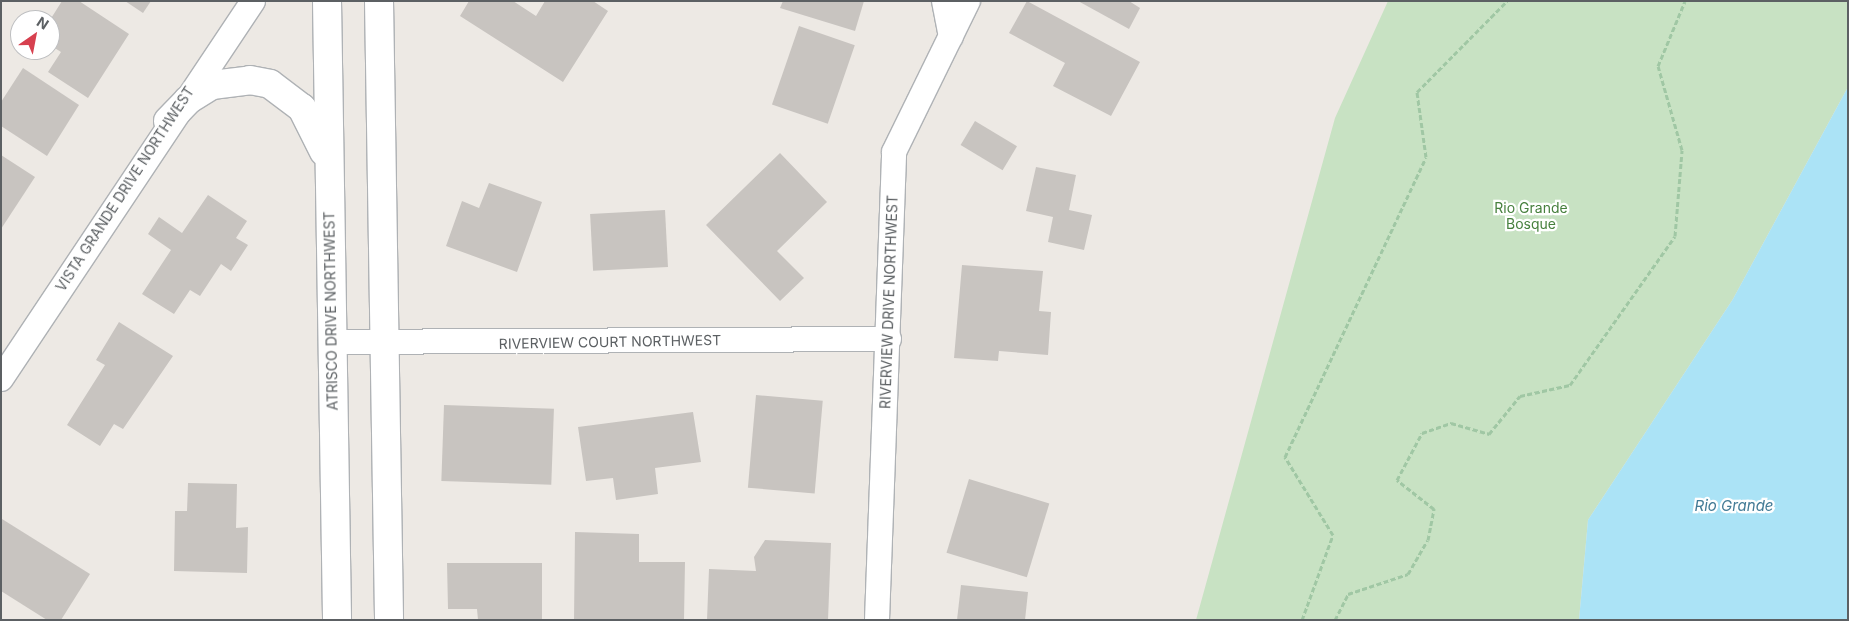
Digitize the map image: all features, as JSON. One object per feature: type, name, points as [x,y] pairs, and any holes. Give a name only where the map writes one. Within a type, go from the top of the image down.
[{"type":"main road","name":"ATRISCO DRIVE NORTHWEST","points":[[327,1],[328,167],[337,620]]},
{"type":"main road","points":[[379,1],[389,620]]},
{"type":"main road","points":[[168,122],[188,100],[212,85],[250,80],[270,84],[302,108],[328,167]]},
{"type":"street","name":"VISTA GRANDE DRIVE NORTHWEST","points":[[1,379],[168,122],[252,1]]},
{"type":"street","points":[[944,1],[951,36]]},
{"type":"street","name":"RIVERVIEW DRIVE NORTHWEST","points":[[877,620],[889,339],[894,152],[968,1]]},
{"type":"street","name":"RIVERVIEW COURT NORTHWEST","points":[[331,342],[385,344],[889,339]]},
{"type":"path","points":[[1302,620],[1333,535],[1285,457],[1426,157],[1417,92],[1507,1]]},
{"type":"path","points":[[1335,620],[1348,594],[1408,574],[1428,540],[1434,509],[1397,480],[1422,433],[1450,424],[1489,434],[1520,396],[1570,385],[1675,236],[1682,150],[1658,66],[1685,1]]},
{"type":"green space","name":"Rio Grande Bosque","points":[[1388,1],[1848,1],[1848,87],[1733,299],[1588,520],[1579,620],[1196,620],[1335,118]]},
{"type":"water","name":"Rio Grande","points":[[1848,87],[1848,620],[1579,620],[1588,520],[1733,299]]},
{"type":"building","points":[[62,1],[79,1],[129,34],[88,98],[48,72],[56,60],[60,60],[60,10],[56,10]]},
{"type":"building","points":[[125,1],[151,1],[143,13]]},
{"type":"building","points":[[469,1],[513,1],[536,16],[545,1],[593,1],[608,11],[563,82],[460,16]]},
{"type":"building","points":[[783,1],[864,1],[855,31],[780,8]]},
{"type":"building","points":[[1027,1],[1140,62],[1111,116],[1053,86],[1065,63],[1009,33]]},
{"type":"building","points":[[1078,1],[1129,1],[1140,8],[1129,29]]},
{"type":"building","points":[[799,26],[855,45],[828,124],[772,104]]},
{"type":"building","points":[[23,68],[79,105],[47,156],[1,126],[1,102]]},
{"type":"building","points":[[975,121],[1017,146],[1003,170],[961,145]]},
{"type":"building","points":[[780,153],[827,202],[777,251],[804,278],[780,301],[706,225]]},
{"type":"building","points":[[1,155],[35,177],[1,229]]},
{"type":"building","points":[[1036,167],[1076,175],[1069,210],[1092,215],[1084,250],[1048,242],[1053,217],[1026,211]]},
{"type":"building","points":[[489,183],[542,202],[517,272],[446,246],[462,201],[479,208]]},
{"type":"building","points":[[208,195],[247,221],[236,238],[248,245],[231,271],[221,264],[200,296],[190,290],[174,314],[142,294],[171,250],[148,234],[159,217],[182,233]]},
{"type":"building","points":[[665,210],[668,267],[593,271],[590,214]]},
{"type":"building","points":[[962,265],[1043,271],[1039,311],[1051,312],[1048,355],[999,351],[998,361],[954,358]]},
{"type":"building","points":[[119,322],[173,356],[123,429],[114,424],[100,446],[67,425],[105,365],[96,360]]},
{"type":"building","points":[[756,395],[823,401],[815,493],[748,488]]},
{"type":"building","points":[[444,405],[554,409],[551,485],[441,481]]},
{"type":"building","points":[[693,412],[701,462],[655,468],[658,494],[616,500],[613,478],[586,481],[578,427]]},
{"type":"building","points":[[969,479],[1049,504],[1027,577],[946,553]]},
{"type":"building","points":[[188,483],[237,484],[236,528],[248,527],[247,573],[174,571],[175,511],[187,511]]},
{"type":"building","points":[[2,519],[90,574],[61,620],[47,620],[1,591]]},
{"type":"building","points":[[575,532],[639,534],[639,562],[685,562],[684,620],[574,620]]},
{"type":"building","points":[[765,540],[831,543],[828,620],[707,620],[709,569],[756,571],[754,557]]},
{"type":"building","points":[[447,563],[542,563],[542,620],[478,620],[477,609],[448,609]]},
{"type":"building","points":[[961,585],[1028,592],[1025,620],[957,620]]}]
